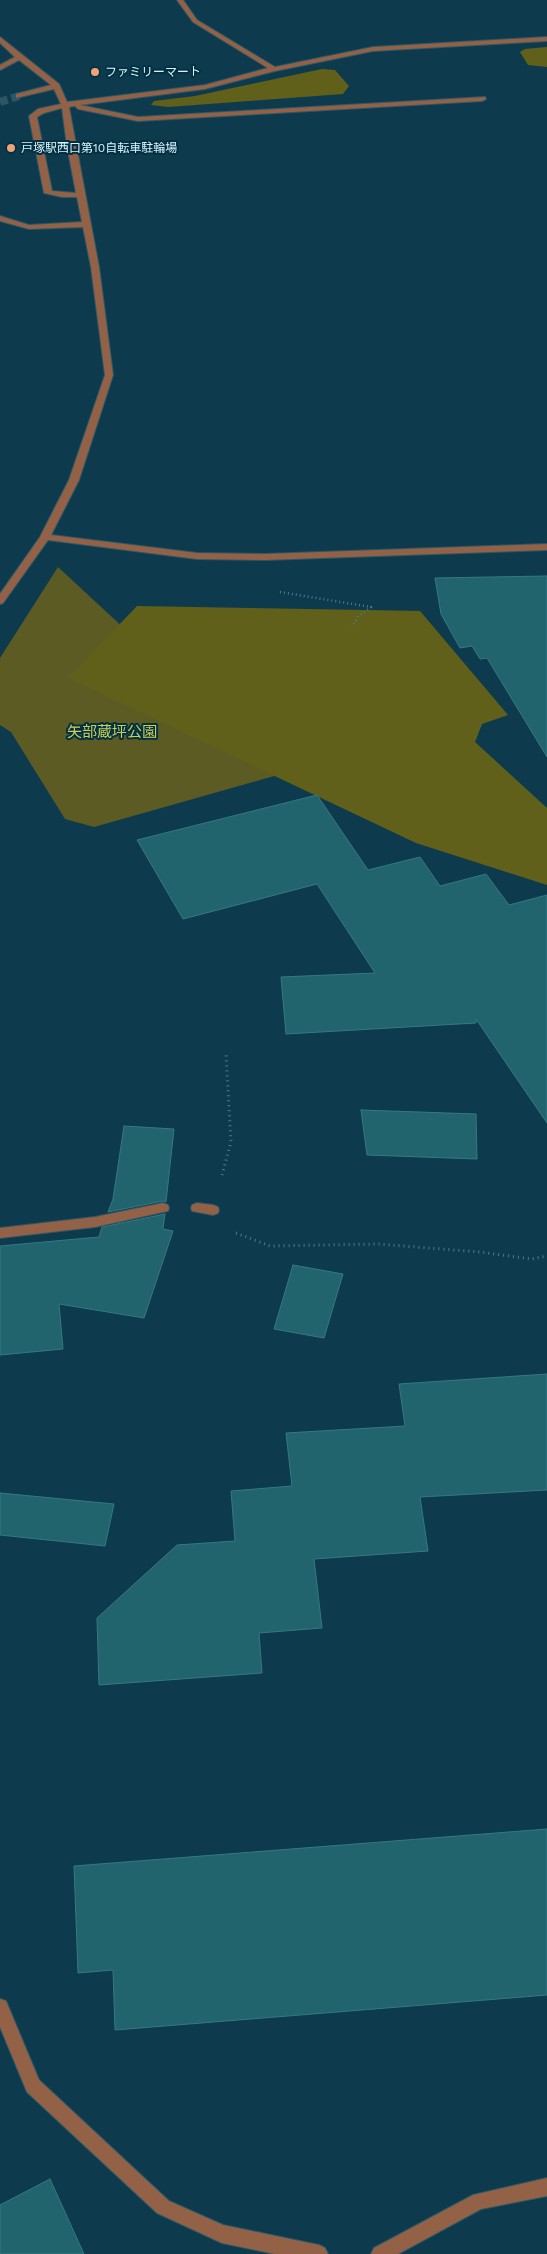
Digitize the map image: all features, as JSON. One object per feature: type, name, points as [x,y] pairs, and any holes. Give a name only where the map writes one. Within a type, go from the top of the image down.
[{"type":"street","points":[[180,0],[195,21],[274,69]]},
{"type":"street","points":[[0,39],[19,57],[56,86],[65,105],[86,224],[96,267],[109,375],[74,480],[45,537],[0,602]]},
{"type":"street","points":[[81,194],[62,195],[48,192],[33,116],[40,111],[65,105],[205,87],[274,69],[373,50],[547,39]]},
{"type":"street","points":[[0,68],[19,57]]},
{"type":"street","points":[[19,96],[56,86]]},
{"type":"street","points":[[65,105],[138,118],[482,99]]},
{"type":"street","points":[[0,218],[29,227],[86,224]]},
{"type":"street","points":[[45,537],[197,556],[255,557],[547,547]]},
{"type":"street","points":[[0,1233],[94,1222],[163,1208]]},
{"type":"street","points":[[197,1208],[213,1210]]},
{"type":"street","points":[[0,2007],[33,2086],[163,2207],[222,2234],[319,2254]]},
{"type":"street","points":[[380,2254],[479,2201],[547,2187]]},
{"type":"path","points":[[275,592],[371,607],[358,617],[352,627]]},
{"type":"path","points":[[226,1054],[231,1142],[211,1223],[270,1246],[378,1244],[480,1252],[531,1259],[547,1256]]},
{"type":"green space","name":"矢部蔵坪公園","points":[[58,567],[183,683],[313,765],[94,827],[65,819],[11,732],[0,725],[0,658]]},
{"type":"shaded area","points":[[547,47],[547,67],[528,65],[520,52],[525,49]]},
{"type":"shaded area","points":[[322,69],[335,70],[349,86],[343,94],[168,107],[151,105],[154,101],[195,96]]},
{"type":"shaded area","points":[[137,606],[420,611],[508,715],[482,724],[475,742],[547,808],[547,885],[416,843],[68,678]]},
{"type":"building","points":[[547,576],[547,757],[487,658],[480,659],[472,646],[460,648],[441,614],[435,578]]},
{"type":"building","points":[[317,795],[368,870],[420,857],[440,886],[486,874],[509,905],[547,895],[547,1123],[476,1019],[476,1023],[286,1034],[281,977],[375,973],[317,884],[183,919],[137,840]]},
{"type":"building","points":[[361,1110],[476,1114],[477,1159],[367,1155]]},
{"type":"building","points":[[124,1126],[174,1129],[166,1202],[108,1212],[113,1199]]},
{"type":"building","points":[[165,1214],[163,1229],[173,1231],[144,1318],[59,1304],[63,1349],[0,1355],[0,1246],[99,1237],[102,1227]]},
{"type":"building","points":[[293,1265],[343,1274],[324,1338],[274,1329]]},
{"type":"building","points":[[547,1374],[547,1490],[420,1497],[428,1551],[314,1559],[322,1628],[259,1633],[262,1673],[99,1685],[97,1618],[177,1545],[235,1541],[231,1491],[292,1486],[286,1433],[405,1426],[399,1384]]},
{"type":"building","points":[[0,1493],[114,1504],[105,1546],[0,1535]]},
{"type":"building","points":[[547,1829],[547,1995],[115,2030],[113,1970],[78,1973],[74,1866]]},
{"type":"building","points":[[50,2179],[84,2254],[0,2254],[0,2205]]},
{"type":"tunnel","points":[[0,102],[19,96]]},
{"type":"place","name":"ファミリーマート","points":[[95,72]]},
{"type":"place","name":"戸塚駅西口第10自転車駐輪場","points":[[11,148]]}]
